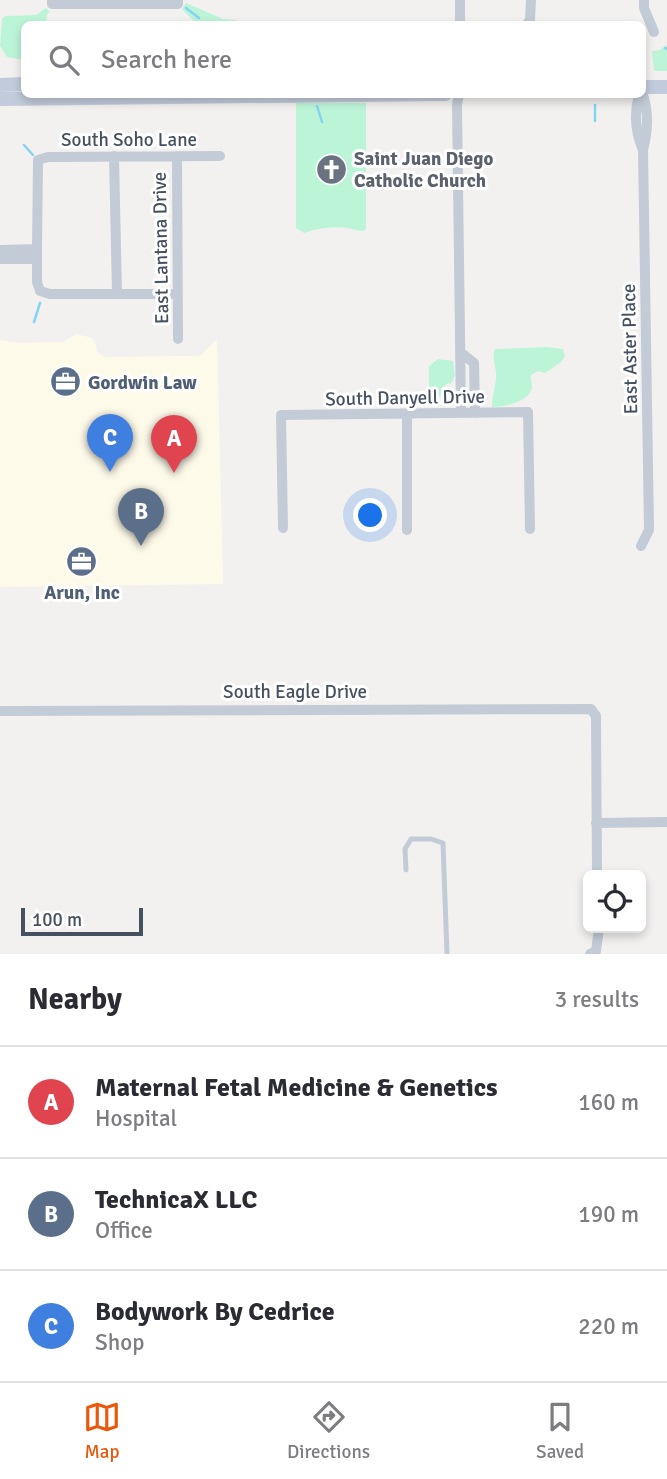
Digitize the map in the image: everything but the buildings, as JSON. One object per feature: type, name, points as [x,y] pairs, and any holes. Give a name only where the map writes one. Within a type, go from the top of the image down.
[{"type":"main road","points":[[0,85],[21,84]]},
{"type":"main road","points":[[646,90],[667,87]]},
{"type":"main road","points":[[0,99],[73,98]]},
{"type":"street","points":[[460,0],[460,21]]},
{"type":"street","points":[[529,21],[531,0]]},
{"type":"street","points":[[644,0],[644,8],[654,32]]},
{"type":"street","points":[[52,2],[178,2]]},
{"type":"street","points":[[459,98],[461,414]]},
{"type":"street","name":"East Aster Place","points":[[641,546],[649,530],[642,128],[646,104],[644,98]]},
{"type":"street","points":[[114,156],[117,294]]},
{"type":"street","name":"East Lantana Drive","points":[[177,156],[178,339]]},
{"type":"street","name":"South Soho Lane","points":[[37,254],[38,160],[48,157],[220,156]]},
{"type":"street","points":[[0,250],[14,254],[37,254],[37,282],[40,291],[50,294],[178,294]]},
{"type":"street","points":[[0,259],[14,254]]},
{"type":"street","points":[[460,352],[474,363],[475,413]]},
{"type":"street","name":"South Danyell Drive","points":[[283,528],[281,415],[528,412],[530,528]]},
{"type":"street","points":[[407,414],[407,530]]},
{"type":"street","name":"South Eagle Drive","points":[[0,711],[583,707],[591,709],[596,716],[596,823]]},
{"type":"street","points":[[597,870],[596,823],[667,822]]},
{"type":"street","points":[[593,952],[598,933]]},
{"type":"lane","points":[[460,379],[475,378]]},
{"type":"lane","points":[[406,870],[405,849],[411,839],[431,839],[443,843],[447,954]]},
{"type":"shaded area","points":[[76,334],[92,338],[97,352],[104,357],[200,356],[217,339],[223,584],[0,587],[0,340],[19,343],[63,342]]},
{"type":"green space","points":[[186,3],[223,19],[236,21],[194,21],[182,9]]},
{"type":"green space","points":[[46,8],[50,12],[46,21],[21,21],[21,59],[7,57],[0,46],[2,19],[5,16],[36,15]]},
{"type":"green space","points":[[667,45],[667,71],[654,71],[652,51]]},
{"type":"green space","points":[[296,103],[366,103],[364,231],[334,227],[304,233],[296,228]]},
{"type":"green space","points":[[495,349],[563,349],[565,356],[561,362],[545,373],[538,371],[531,375],[532,386],[522,400],[510,405],[492,407],[496,378]]},
{"type":"green space","points":[[438,359],[453,361],[455,375],[451,384],[443,387],[437,399],[432,397],[429,389],[429,366]]},
{"type":"waterway","points":[[186,8],[199,18]]},
{"type":"waterway","points":[[595,105],[595,121]]},
{"type":"waterway","points":[[317,106],[322,122]]},
{"type":"waterway","points":[[24,145],[33,155]]},
{"type":"waterway","points":[[34,322],[40,303]]},
{"type":"place","name":"Saint Juan Diego Catholic Church","points":[[331,169]]},
{"type":"place","name":"Gordwin Law","points":[[65,382]]},
{"type":"place","name":"Bodywork By Cedrice","points":[[110,472]]},
{"type":"place","name":"Maternal Fetal Medicine & Genetics","points":[[174,473]]},
{"type":"place","name":"TechnicaX LLC","points":[[141,546]]},
{"type":"place","name":"Arun, Inc","points":[[82,561]]}]
